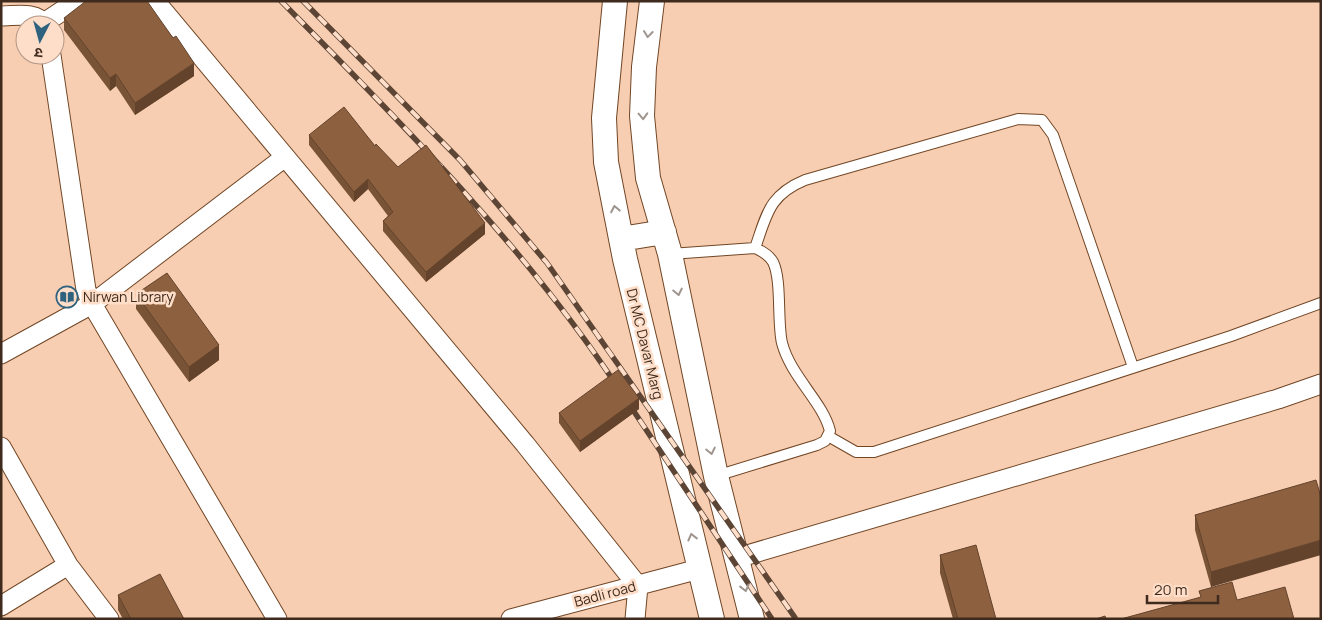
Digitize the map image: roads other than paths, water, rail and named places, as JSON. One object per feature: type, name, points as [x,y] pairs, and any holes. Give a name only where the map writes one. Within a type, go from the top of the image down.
[{"type":"street","points":[[58,15],[77,1]]},
{"type":"street","points":[[155,1],[519,437],[638,586],[635,619]]},
{"type":"street","name":"Dr MC Davar Marg","points":[[615,1],[604,118],[606,162],[621,238],[712,619]]},
{"type":"street","points":[[652,1],[644,67],[642,116],[648,178],[670,254],[716,476],[752,619]]},
{"type":"street","points":[[1,16],[15,16]]},
{"type":"street","points":[[52,65],[82,273],[92,304],[277,619]]},
{"type":"street","points":[[1,354],[92,304],[285,157]]},
{"type":"street","points":[[621,238],[664,232]]},
{"type":"street","points":[[737,558],[1278,399],[1321,384]]},
{"type":"street","points":[[1,447],[68,565],[109,619]]},
{"type":"street","points":[[1,606],[68,565]]},
{"type":"street","name":"Badli road","points":[[511,619],[699,569]]},
{"type":"lane","points":[[755,248],[775,199],[787,187],[805,180],[1012,120],[1032,118],[1042,120],[1053,134],[1133,368]]},
{"type":"lane","points":[[670,254],[755,248],[766,254],[772,262],[782,340],[786,356],[796,375],[825,418],[830,431],[825,441],[817,445],[716,476]]},
{"type":"lane","points":[[828,436],[856,452],[874,452],[1133,368],[1321,303]]},
{"type":"railway","points":[[281,1],[415,139],[501,234],[580,333],[617,386]]},
{"type":"railway","points":[[303,1],[460,160],[547,263],[796,619]]},
{"type":"railway","points":[[627,401],[772,619]]},
{"type":"place","name":"Nirwan Library","points":[[67,297]]}]
